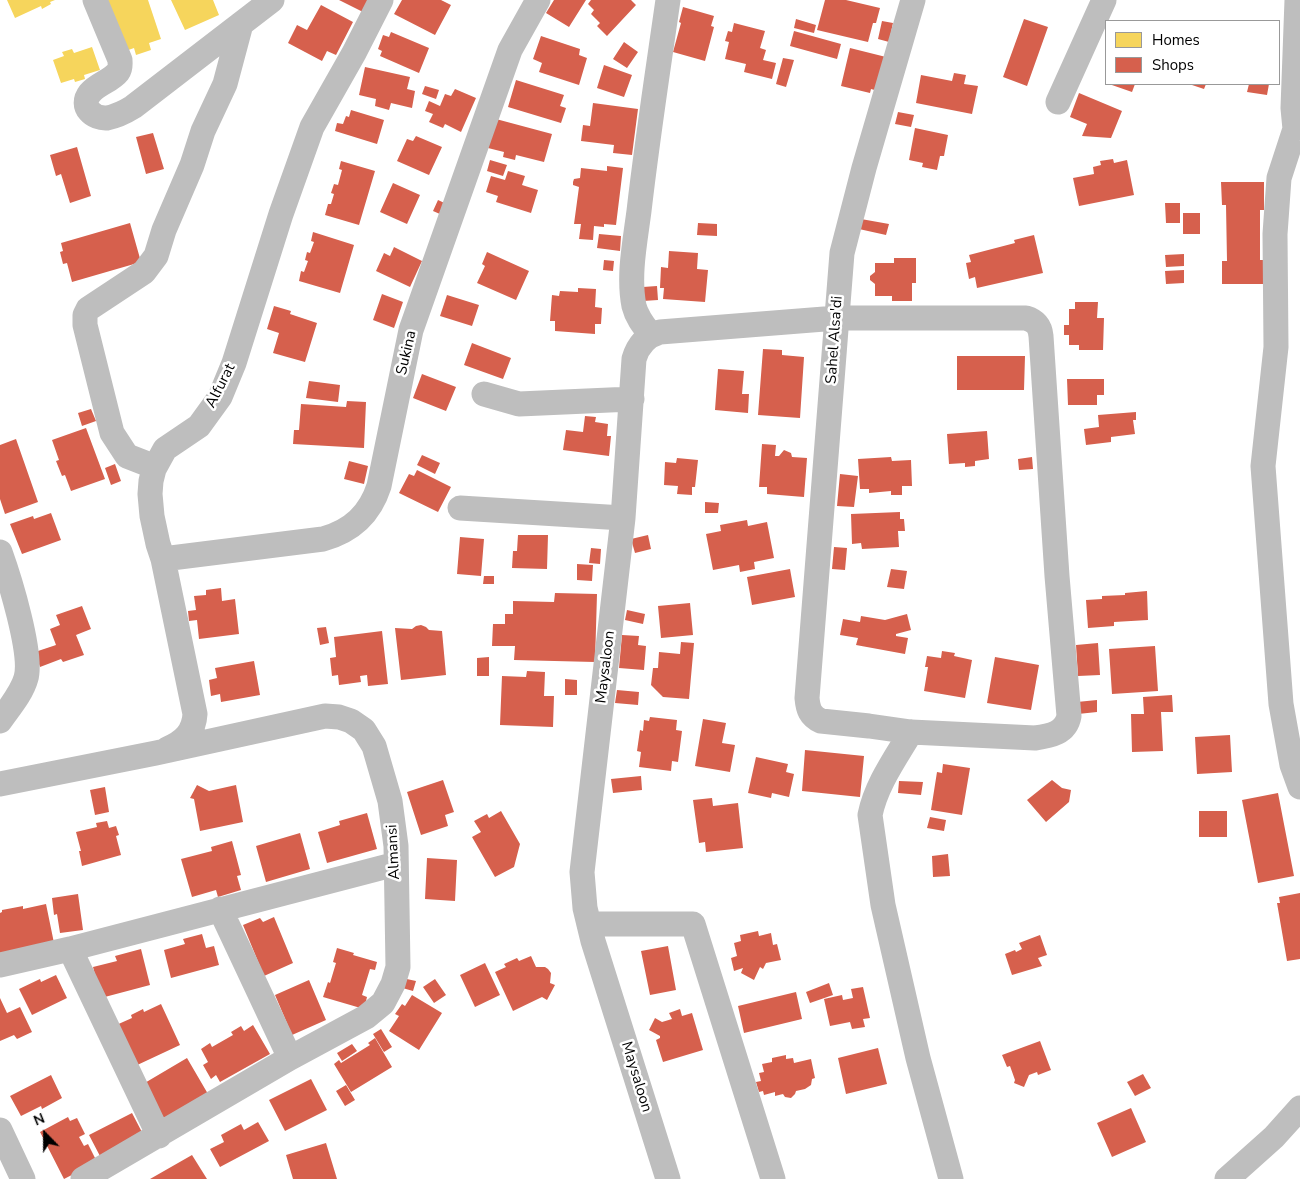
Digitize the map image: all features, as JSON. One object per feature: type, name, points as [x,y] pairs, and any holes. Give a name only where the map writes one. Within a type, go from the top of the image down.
[{"type":"street","points":[[95,0],[120,60],[118,73],[94,89],[87,98],[86,103],[89,111],[92,115],[100,118],[118,115],[133,107],[272,0]]},
{"type":"street","name":"Alfurat","points":[[156,753],[184,740],[193,725],[195,714],[163,559],[152,516],[151,481],[154,469],[165,449],[199,426],[220,397],[234,364],[281,214],[312,127],[354,53],[381,0]]},
{"type":"street","name":"Sukina","points":[[163,559],[335,536],[351,527],[364,515],[371,505],[378,486],[411,330],[510,50],[538,0]]},
{"type":"street","points":[[668,0],[645,157],[632,286],[634,307],[639,320],[651,335],[664,332],[838,318],[1026,318],[1037,324],[1042,336],[1068,723],[1063,729],[1048,736],[1034,738],[911,732],[878,790],[870,816],[883,906],[918,1058],[951,1179]]},
{"type":"street","name":"Sahel Alsa'di","points":[[911,732],[821,721],[814,718],[809,712],[807,698],[842,254],[864,168],[913,0]]},
{"type":"street","points":[[1058,102],[1104,0]]},
{"type":"street","points":[[1298,0],[1292,108],[1298,126],[1279,178],[1275,234],[1276,347],[1263,466],[1281,704],[1292,765],[1300,788]]},
{"type":"street","points":[[154,469],[145,463],[126,456],[112,433],[84,318],[90,307],[100,303],[144,272],[156,256],[164,230],[192,165],[203,131],[225,84],[240,24]]},
{"type":"street","name":"Maysaloon","points":[[651,335],[641,344],[636,354],[623,518],[582,872],[585,908],[589,924],[668,1179]]},
{"type":"street","points":[[484,394],[519,404],[632,399]]},
{"type":"street","points":[[460,508],[623,518]]},
{"type":"street","points":[[0,552],[9,576],[21,626],[28,669],[23,687],[0,720]]},
{"type":"street","name":"Almansi","points":[[0,784],[156,753],[325,716],[340,717],[351,721],[364,730],[374,746],[390,801],[396,864],[398,967],[393,984],[383,1003],[366,1017],[290,1058],[83,1179]]},
{"type":"street","points":[[0,965],[70,949],[396,864]]},
{"type":"street","points":[[220,909],[290,1058]]},
{"type":"street","points":[[589,924],[693,924],[773,1179]]},
{"type":"street","points":[[70,949],[159,1136]]},
{"type":"street","points":[[1227,1179],[1274,1137],[1300,1108]]},
{"type":"street","points":[[0,1130],[23,1179]]},
{"type":"building: Homes","points":[[7,0],[55,0],[42,9],[41,6],[15,18]]},
{"type":"building: Homes","points":[[105,0],[148,0],[161,39],[149,43],[151,50],[136,55],[134,48],[123,52]]},
{"type":"building: Homes","points":[[171,0],[213,0],[219,15],[185,30]]},
{"type":"building: Homes","points":[[92,47],[100,70],[84,75],[85,79],[75,82],[74,79],[61,83],[53,60],[64,56],[62,52],[72,49],[74,53]]},
{"type":"building: Shops","points":[[339,0],[369,0],[363,12]]},
{"type":"building: Shops","points":[[402,0],[441,0],[451,5],[435,35],[394,14]]},
{"type":"building: Shops","points":[[554,0],[586,0],[569,27],[546,13]]},
{"type":"building: Shops","points":[[591,0],[631,0],[636,5],[607,36],[597,26],[600,23],[591,14],[594,10],[588,4]]},
{"type":"building: Shops","points":[[825,0],[846,0],[880,8],[876,23],[873,23],[868,42],[817,30]]},
{"type":"building: Shops","points":[[321,5],[353,22],[336,55],[327,51],[322,61],[288,43],[297,25],[307,30]]},
{"type":"building: Shops","points":[[683,7],[714,16],[711,26],[714,27],[705,61],[673,52],[681,23],[679,22]]},
{"type":"building: Shops","points":[[796,19],[816,25],[814,33],[794,28]]},
{"type":"building: Shops","points":[[1024,19],[1048,27],[1027,86],[1003,77]]},
{"type":"building: Shops","points":[[882,21],[893,23],[889,42],[878,39]]},
{"type":"building: Shops","points":[[734,23],[765,31],[760,48],[766,50],[763,60],[776,63],[772,79],[744,72],[746,64],[725,59],[729,42],[725,41],[728,31],[732,32]]},
{"type":"building: Shops","points":[[794,31],[841,44],[837,59],[790,46]]},
{"type":"building: Shops","points":[[391,32],[429,48],[419,73],[380,56],[382,51],[378,49],[383,35],[389,37]]},
{"type":"building: Shops","points":[[541,36],[580,49],[579,55],[587,58],[579,85],[539,72],[542,63],[533,59]]},
{"type":"building: Shops","points":[[624,42],[638,52],[627,68],[613,59]]},
{"type":"building: Shops","points":[[850,48],[886,57],[878,91],[871,89],[870,93],[841,86]]},
{"type":"building: Shops","points":[[783,58],[794,60],[786,87],[776,84]]},
{"type":"building: Shops","points":[[604,65],[632,75],[624,97],[597,88]]},
{"type":"building: Shops","points":[[365,67],[410,77],[407,89],[415,91],[412,108],[391,103],[389,110],[375,106],[376,99],[359,95]]},
{"type":"building: Shops","points":[[954,73],[966,75],[964,84],[978,86],[972,114],[916,103],[921,75],[952,81]]},
{"type":"building: Shops","points":[[516,80],[564,95],[560,106],[566,108],[561,123],[508,107]]},
{"type":"building: Shops","points":[[1112,85],[1135,85],[1132,92]]},
{"type":"building: Shops","points":[[1192,85],[1206,85],[1204,89]]},
{"type":"building: Shops","points":[[1249,85],[1269,85],[1267,95],[1247,92]]},
{"type":"building: Shops","points":[[425,86],[439,90],[436,99],[422,94]]},
{"type":"building: Shops","points":[[455,89],[476,98],[461,132],[445,124],[443,128],[429,122],[433,114],[425,111],[429,101],[440,106],[445,94],[451,96]]},
{"type":"building: Shops","points":[[1079,93],[1122,111],[1111,138],[1082,136],[1087,124],[1070,117]]},
{"type":"building: Shops","points":[[593,103],[638,109],[632,155],[613,153],[614,145],[581,141],[583,125],[590,126]]},
{"type":"building: Shops","points":[[351,110],[384,120],[377,144],[335,131],[337,123],[343,124],[346,116],[349,117]]},
{"type":"building: Shops","points":[[898,112],[914,115],[911,127],[895,124]]},
{"type":"building: Shops","points":[[496,119],[552,134],[544,162],[516,155],[515,160],[503,157],[504,152],[488,148]]},
{"type":"building: Shops","points":[[915,128],[948,135],[944,156],[940,156],[937,170],[922,167],[923,163],[909,160]]},
{"type":"building: Shops","points":[[153,133],[164,169],[146,174],[136,137]]},
{"type":"building: Shops","points":[[416,136],[442,147],[429,175],[397,161],[407,139],[413,141]]},
{"type":"building: Shops","points":[[77,147],[91,196],[70,203],[61,174],[56,176],[50,155]]},
{"type":"building: Shops","points":[[1113,159],[1114,163],[1127,160],[1134,195],[1079,206],[1073,178],[1094,174],[1093,167],[1101,165],[1100,161]]},
{"type":"building: Shops","points":[[490,160],[507,165],[503,176],[487,171]]},
{"type":"building: Shops","points":[[341,161],[375,171],[359,225],[325,215],[328,204],[331,204],[334,194],[331,193],[334,184],[338,185],[342,170],[339,169]]},
{"type":"building: Shops","points":[[607,166],[623,168],[616,225],[604,224],[604,227],[594,226],[593,240],[579,239],[581,224],[574,224],[579,187],[573,185],[574,179],[580,178],[581,168],[607,171]]},
{"type":"building: Shops","points":[[508,171],[525,176],[522,185],[538,190],[531,213],[496,202],[498,196],[486,192],[491,176],[505,180]]},
{"type":"building: Shops","points":[[1221,182],[1264,182],[1264,210],[1260,210],[1260,260],[1264,260],[1264,284],[1222,284],[1222,261],[1227,261],[1226,205],[1222,205]]},
{"type":"building: Shops","points":[[393,183],[420,195],[407,224],[380,212]]},
{"type":"building: Shops","points":[[438,200],[453,207],[449,218],[433,211]]},
{"type":"building: Shops","points":[[1165,203],[1180,203],[1180,223],[1166,223]]},
{"type":"building: Shops","points":[[1183,213],[1200,213],[1200,234],[1183,234]]},
{"type":"building: Shops","points":[[861,219],[889,224],[886,235],[859,229]]},
{"type":"building: Shops","points":[[130,223],[141,262],[72,282],[67,263],[63,264],[60,252],[63,251],[61,243]]},
{"type":"building: Shops","points":[[698,223],[717,224],[717,236],[697,235]]},
{"type":"building: Shops","points":[[313,232],[354,245],[340,293],[299,281],[301,271],[304,272],[308,261],[305,260],[307,252],[310,253],[314,242],[311,241]]},
{"type":"building: Shops","points":[[599,234],[621,236],[620,251],[597,248]]},
{"type":"building: Shops","points":[[1034,235],[1043,273],[977,288],[975,277],[969,279],[966,263],[971,262],[969,255],[1015,243],[1014,240]]},
{"type":"building: Shops","points":[[394,247],[422,261],[410,287],[376,271],[384,253],[390,256]]},
{"type":"building: Shops","points":[[669,251],[698,253],[697,269],[708,270],[705,302],[663,299],[664,288],[660,288],[661,267],[668,268]]},
{"type":"building: Shops","points":[[487,252],[529,271],[516,300],[477,283],[485,266],[482,264]]},
{"type":"building: Shops","points":[[1184,254],[1184,266],[1166,267],[1165,255]]},
{"type":"building: Shops","points":[[894,258],[916,258],[916,283],[912,283],[912,301],[892,301],[892,296],[875,296],[875,284],[870,280],[870,276],[875,272],[875,263],[894,263]]},
{"type":"building: Shops","points":[[604,260],[614,261],[613,271],[603,270]]},
{"type":"building: Shops","points":[[1184,270],[1184,283],[1166,284],[1165,271]]},
{"type":"building: Shops","points":[[657,286],[658,300],[643,301],[643,287]]},
{"type":"building: Shops","points":[[578,288],[596,289],[595,307],[602,308],[601,324],[595,324],[595,334],[555,331],[555,321],[550,321],[552,295],[559,296],[560,291],[578,292]]},
{"type":"building: Shops","points":[[382,294],[403,302],[394,328],[373,320]]},
{"type":"building: Shops","points":[[447,295],[479,305],[472,326],[440,316]]},
{"type":"building: Shops","points":[[1075,302],[1098,302],[1097,318],[1104,318],[1103,350],[1079,350],[1079,345],[1069,345],[1069,335],[1064,335],[1064,325],[1069,325],[1069,309],[1075,309]]},
{"type":"building: Shops","points":[[274,306],[291,311],[290,314],[317,323],[305,362],[273,353],[279,333],[267,329]]},
{"type":"building: Shops","points":[[472,343],[511,358],[503,379],[464,365]]},
{"type":"building: Shops","points":[[763,349],[782,350],[782,355],[804,357],[800,418],[758,415]]},
{"type":"building: Shops","points":[[957,356],[1025,356],[1024,390],[957,390]]},
{"type":"building: Shops","points":[[718,369],[744,371],[742,394],[749,394],[748,413],[715,410]]},
{"type":"building: Shops","points":[[422,374],[456,387],[446,411],[413,398]]},
{"type":"building: Shops","points":[[1067,379],[1104,379],[1104,395],[1097,395],[1097,405],[1068,405]]},
{"type":"building: Shops","points":[[309,381],[340,385],[338,402],[306,398]]},
{"type":"building: Shops","points":[[347,401],[366,402],[364,448],[293,444],[294,430],[299,430],[301,404],[346,407]]},
{"type":"building: Shops","points":[[91,409],[96,421],[82,426],[78,413]]},
{"type":"building: Shops","points":[[1136,412],[1136,420],[1133,420],[1135,434],[1111,437],[1111,442],[1086,445],[1084,429],[1099,427],[1098,415]]},
{"type":"building: Shops","points":[[585,416],[596,417],[595,422],[608,424],[607,436],[611,436],[609,456],[563,450],[566,430],[583,432]]},
{"type":"building: Shops","points":[[86,428],[105,479],[71,491],[65,475],[62,476],[56,461],[59,460],[52,440]]},
{"type":"building: Shops","points":[[987,431],[989,459],[975,461],[975,466],[965,467],[965,463],[949,464],[947,434]]},
{"type":"building: Shops","points":[[16,439],[38,502],[5,514],[0,499],[0,445]]},
{"type":"building: Shops","points":[[762,444],[776,445],[775,456],[779,456],[784,450],[791,453],[792,457],[807,458],[804,497],[767,494],[767,487],[759,487]]},
{"type":"building: Shops","points":[[422,455],[440,463],[435,474],[417,465]]},
{"type":"building: Shops","points":[[891,457],[892,461],[911,460],[912,486],[902,486],[902,495],[891,495],[891,491],[869,493],[869,489],[860,489],[858,459]]},
{"type":"building: Shops","points":[[1032,457],[1033,469],[1019,470],[1018,459]]},
{"type":"building: Shops","points":[[677,458],[698,460],[695,487],[692,487],[692,495],[677,494],[678,486],[664,485],[665,462],[676,463]]},
{"type":"building: Shops","points":[[349,461],[368,466],[364,484],[344,479]]},
{"type":"building: Shops","points":[[115,464],[121,481],[111,485],[105,468]]},
{"type":"building: Shops","points":[[417,470],[451,487],[438,512],[399,493],[409,474],[414,476]]},
{"type":"building: Shops","points":[[840,474],[858,476],[854,507],[837,506]]},
{"type":"building: Shops","points":[[705,502],[719,503],[718,513],[705,513]]},
{"type":"building: Shops","points":[[900,512],[900,519],[904,519],[905,531],[898,531],[899,547],[862,549],[861,543],[852,544],[851,514]]},
{"type":"building: Shops","points":[[51,513],[61,540],[22,554],[10,524],[33,516],[34,519]]},
{"type":"building: Shops","points":[[747,520],[748,526],[767,522],[774,558],[754,562],[755,569],[740,572],[739,565],[713,570],[706,534],[721,531],[720,525]]},
{"type":"building: Shops","points":[[518,535],[548,535],[547,569],[512,568],[513,551],[517,551]]},
{"type":"building: Shops","points":[[648,535],[651,549],[635,553],[631,539]]},
{"type":"building: Shops","points":[[460,537],[484,539],[481,576],[457,574]]},
{"type":"building: Shops","points":[[834,547],[847,548],[845,570],[832,569]]},
{"type":"building: Shops","points":[[591,548],[601,549],[600,564],[589,563]]},
{"type":"building: Shops","points":[[577,564],[593,565],[592,581],[577,580]]},
{"type":"building: Shops","points":[[790,569],[795,597],[752,605],[747,577]]},
{"type":"building: Shops","points":[[891,569],[907,571],[904,589],[887,587]]},
{"type":"building: Shops","points":[[484,576],[494,576],[494,584],[483,584]]},
{"type":"building: Shops","points":[[221,588],[222,601],[235,599],[239,634],[199,639],[197,620],[189,621],[188,611],[196,610],[194,596],[206,595],[206,590]]},
{"type":"building: Shops","points":[[1147,591],[1148,620],[1114,622],[1114,626],[1088,628],[1086,600],[1102,599],[1102,596],[1125,595],[1125,593]]},
{"type":"building: Shops","points":[[555,593],[597,594],[595,662],[514,660],[515,646],[492,646],[493,624],[505,624],[505,614],[513,614],[513,601],[554,602]]},
{"type":"building: Shops","points":[[690,603],[693,635],[661,638],[658,606]]},
{"type":"building: Shops","points":[[82,606],[91,629],[76,635],[84,655],[63,662],[61,659],[40,667],[35,652],[56,645],[50,629],[60,625],[56,615]]},
{"type":"building: Shops","points":[[627,610],[645,614],[643,624],[625,620]]},
{"type":"building: Shops","points":[[907,614],[911,630],[896,634],[896,636],[908,638],[905,654],[856,645],[858,638],[840,635],[843,619],[860,622],[861,616],[885,620]]},
{"type":"building: Shops","points":[[421,625],[429,630],[442,631],[446,675],[401,680],[395,628],[412,629]]},
{"type":"building: Shops","points":[[326,627],[329,643],[320,645],[317,628]]},
{"type":"building: Shops","points":[[382,631],[388,684],[368,686],[367,675],[360,676],[361,682],[339,685],[338,675],[332,676],[330,658],[336,657],[334,637]]},
{"type":"building: Shops","points":[[622,635],[639,636],[638,645],[646,646],[644,670],[619,668]]},
{"type":"building: Shops","points":[[681,642],[694,643],[689,699],[663,697],[651,685],[653,668],[658,668],[659,652],[680,654]]},
{"type":"building: Shops","points":[[1098,643],[1100,675],[1078,676],[1076,645]]},
{"type":"building: Shops","points":[[1155,646],[1158,691],[1112,694],[1109,649]]},
{"type":"building: Shops","points":[[942,651],[955,653],[954,656],[972,660],[965,698],[924,691],[928,667],[925,667],[927,656],[941,658]]},
{"type":"building: Shops","points":[[489,657],[489,676],[477,676],[477,658]]},
{"type":"building: Shops","points":[[995,657],[1039,665],[1031,710],[987,703]]},
{"type":"building: Shops","points":[[254,661],[260,695],[221,702],[220,694],[211,696],[209,680],[217,678],[215,668]]},
{"type":"building: Shops","points":[[527,671],[545,672],[544,696],[554,696],[553,727],[500,725],[502,676],[526,677]]},
{"type":"building: Shops","points":[[565,679],[577,680],[577,695],[565,695]]},
{"type":"building: Shops","points":[[617,690],[639,692],[638,705],[615,703]]},
{"type":"building: Shops","points":[[1172,695],[1173,712],[1161,712],[1163,751],[1132,752],[1131,714],[1144,714],[1143,697]]},
{"type":"building: Shops","points":[[1097,700],[1097,712],[1078,714],[1077,702]]},
{"type":"building: Shops","points":[[650,717],[677,720],[676,730],[682,731],[678,762],[672,761],[671,771],[639,767],[641,752],[637,751],[640,730],[643,731],[644,720],[649,721]]},
{"type":"building: Shops","points":[[703,719],[726,723],[722,743],[735,745],[730,772],[695,766]]},
{"type":"building: Shops","points":[[1230,735],[1232,772],[1197,774],[1195,737]]},
{"type":"building: Shops","points":[[805,750],[864,756],[860,797],[802,791]]},
{"type":"building: Shops","points":[[756,757],[788,764],[786,772],[794,774],[789,797],[772,793],[771,798],[748,793]]},
{"type":"building: Shops","points":[[943,764],[970,768],[962,815],[931,810],[937,772],[942,773]]},
{"type":"building: Shops","points":[[641,776],[642,790],[613,793],[611,779]]},
{"type":"building: Shops","points":[[443,780],[454,812],[445,815],[448,826],[421,835],[407,792]]},
{"type":"building: Shops","points":[[1052,780],[1062,788],[1071,790],[1069,802],[1046,822],[1027,800]]},
{"type":"building: Shops","points":[[899,781],[923,782],[921,795],[898,793]]},
{"type":"building: Shops","points":[[197,785],[209,791],[236,785],[243,822],[200,831],[194,799],[190,798]]},
{"type":"building: Shops","points":[[105,787],[109,812],[95,815],[90,790]]},
{"type":"building: Shops","points":[[1278,793],[1294,876],[1258,883],[1242,800]]},
{"type":"building: Shops","points":[[712,798],[713,806],[738,803],[743,848],[706,852],[705,842],[699,843],[693,800]]},
{"type":"building: Shops","points":[[501,811],[520,844],[514,867],[495,877],[472,837],[481,832],[474,821],[487,814],[489,818]]},
{"type":"building: Shops","points":[[1199,811],[1227,811],[1227,837],[1199,837]]},
{"type":"building: Shops","points":[[367,813],[377,849],[327,863],[318,832],[340,825],[339,821]]},
{"type":"building: Shops","points":[[930,817],[946,820],[944,831],[927,828]]},
{"type":"building: Shops","points":[[107,821],[109,828],[116,826],[119,835],[116,836],[121,855],[82,866],[79,851],[81,851],[76,832],[97,827],[96,823]]},
{"type":"building: Shops","points":[[300,833],[310,869],[266,882],[256,846]]},
{"type":"building: Shops","points":[[232,841],[241,875],[237,876],[241,890],[218,897],[216,890],[192,897],[181,859],[212,851],[211,847]]},
{"type":"building: Shops","points":[[948,854],[950,876],[933,877],[932,856]]},
{"type":"building: Shops","points":[[427,858],[457,860],[455,901],[425,899]]},
{"type":"building: Shops","points":[[1300,893],[1300,959],[1287,961],[1277,903],[1280,903],[1279,897]]},
{"type":"building: Shops","points":[[78,894],[83,930],[60,933],[57,914],[54,915],[52,898]]},
{"type":"building: Shops","points":[[46,904],[54,943],[0,953],[0,913],[2,910],[23,906],[23,909]]},
{"type":"building: Shops","points":[[274,917],[293,963],[264,976],[243,925],[260,918],[263,922]]},
{"type":"building: Shops","points":[[758,931],[759,936],[771,933],[773,945],[777,944],[781,960],[766,963],[763,969],[760,967],[754,980],[741,973],[743,968],[734,971],[731,958],[737,956],[734,943],[741,941],[740,935]]},
{"type":"building: Shops","points":[[202,934],[206,948],[214,946],[219,965],[171,978],[164,950],[185,944],[183,939]]},
{"type":"building: Shops","points":[[1040,935],[1047,955],[1038,958],[1042,966],[1012,975],[1005,954],[1022,949],[1019,943]]},
{"type":"building: Shops","points":[[668,946],[676,990],[650,995],[641,951]]},
{"type":"building: Shops","points":[[337,948],[377,962],[375,970],[370,969],[362,995],[367,997],[364,1009],[323,997],[328,982],[330,983],[336,963],[333,962]]},
{"type":"building: Shops","points":[[141,949],[150,985],[101,998],[93,967],[117,961],[115,956]]},
{"type":"building: Shops","points":[[531,956],[536,967],[548,969],[551,973],[550,983],[555,985],[547,1000],[542,997],[513,1011],[495,972],[506,967],[504,964],[517,958],[519,961]]},
{"type":"building: Shops","points":[[485,963],[500,995],[475,1007],[460,975]]},
{"type":"building: Shops","points":[[56,975],[67,998],[32,1015],[19,989],[40,979],[41,982]]},
{"type":"building: Shops","points":[[402,978],[416,981],[413,991],[399,987]]},
{"type":"building: Shops","points":[[435,979],[446,995],[434,1003],[423,987]]},
{"type":"building: Shops","points":[[309,980],[326,1020],[292,1035],[275,995]]},
{"type":"building: Shops","points":[[829,983],[833,995],[810,1003],[806,992]]},
{"type":"building: Shops","points":[[863,987],[870,1018],[863,1019],[865,1027],[852,1029],[850,1022],[830,1026],[824,999],[842,995],[843,1000],[853,998],[851,989]]},
{"type":"building: Shops","points":[[796,992],[802,1019],[744,1033],[738,1006]]},
{"type":"building: Shops","points":[[412,995],[442,1013],[419,1050],[389,1031],[399,1016],[395,1014],[402,1004],[405,1006]]},
{"type":"building: Shops","points":[[0,998],[7,1013],[20,1007],[32,1032],[17,1039],[14,1035],[0,1041]]},
{"type":"building: Shops","points":[[161,1004],[180,1045],[133,1067],[114,1026],[132,1018],[131,1015],[143,1009],[144,1012]]},
{"type":"building: Shops","points":[[680,1009],[682,1016],[692,1013],[703,1050],[663,1062],[656,1040],[660,1036],[649,1030],[655,1018],[662,1022],[672,1019],[669,1013]]},
{"type":"building: Shops","points":[[253,1025],[270,1054],[220,1082],[216,1075],[211,1079],[203,1065],[208,1062],[201,1049],[210,1043],[212,1047],[233,1035],[231,1032],[241,1026],[244,1031]]},
{"type":"building: Shops","points":[[381,1029],[392,1047],[384,1052],[373,1034]]},
{"type":"building: Shops","points":[[375,1038],[392,1067],[351,1092],[334,1064],[339,1060],[341,1063],[370,1045],[368,1043]]},
{"type":"building: Shops","points":[[1040,1041],[1051,1070],[1038,1075],[1037,1072],[1029,1075],[1024,1087],[1014,1083],[1015,1080],[1010,1066],[1007,1067],[1002,1055]]},
{"type":"building: Shops","points":[[352,1044],[357,1051],[342,1061],[337,1053]]},
{"type":"building: Shops","points":[[878,1048],[887,1084],[846,1094],[838,1058]]},
{"type":"building: Shops","points":[[786,1055],[786,1059],[793,1058],[794,1063],[811,1059],[815,1078],[812,1079],[811,1085],[796,1091],[791,1098],[785,1097],[783,1094],[775,1096],[775,1092],[764,1095],[763,1091],[759,1092],[756,1082],[761,1081],[759,1073],[764,1072],[762,1064],[772,1062],[772,1058]]},
{"type":"building: Shops","points":[[187,1058],[208,1094],[164,1119],[143,1084]]},
{"type":"building: Shops","points":[[1143,1074],[1151,1088],[1135,1096],[1127,1082]]},
{"type":"building: Shops","points":[[51,1075],[62,1098],[42,1109],[41,1106],[21,1116],[10,1096]]},
{"type":"building: Shops","points":[[311,1079],[327,1110],[285,1131],[269,1100]]},
{"type":"building: Shops","points":[[346,1085],[355,1100],[345,1106],[336,1091]]},
{"type":"building: Shops","points":[[1131,1108],[1146,1142],[1112,1157],[1097,1123]]},
{"type":"building: Shops","points":[[132,1113],[144,1136],[101,1158],[89,1135]]},
{"type":"building: Shops","points":[[68,1117],[70,1121],[77,1118],[85,1134],[79,1137],[84,1146],[88,1144],[97,1162],[64,1179],[40,1132]]},
{"type":"building: Shops","points":[[258,1122],[269,1141],[220,1167],[210,1149],[224,1142],[221,1135],[241,1124],[244,1130]]},
{"type":"building: Shops","points":[[326,1143],[337,1179],[293,1179],[286,1155]]},
{"type":"building: Shops","points":[[192,1155],[207,1179],[150,1179]]}]
